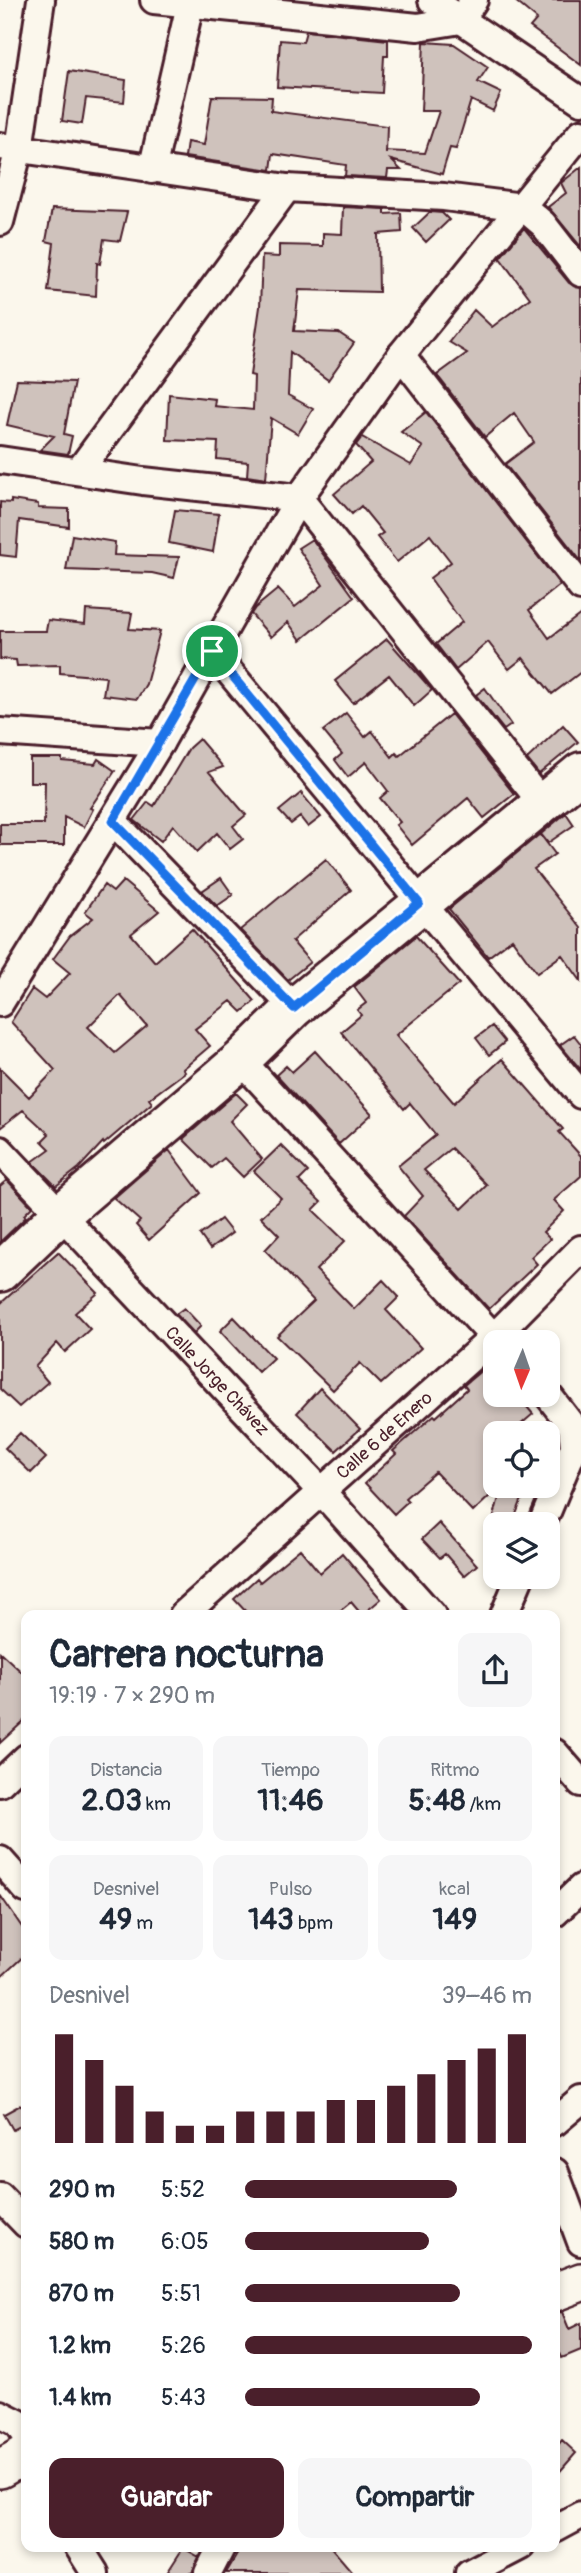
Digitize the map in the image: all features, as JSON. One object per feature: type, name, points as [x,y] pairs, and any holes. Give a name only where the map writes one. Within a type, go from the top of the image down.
[{"type":"main road","points":[[0,1272],[61,1214],[241,1060],[294,1008],[581,772]]},
{"type":"street","points":[[0,222],[10,148],[41,0]]},
{"type":"street","points":[[154,0],[418,27],[467,10]]},
{"type":"street","points":[[432,0],[467,10],[581,101]]},
{"type":"street","points":[[152,170],[190,5]]},
{"type":"street","points":[[0,1003],[160,743],[299,498],[401,355],[581,133]]},
{"type":"street","points":[[10,148],[287,188],[444,198],[523,207],[543,224],[581,273]]},
{"type":"street","points":[[79,471],[287,188]]},
{"type":"street","points":[[401,355],[581,587]]},
{"type":"street","points":[[0,460],[299,498],[542,803]]},
{"type":"street","points":[[212,651],[581,1095]]},
{"type":"street","points":[[0,732],[160,743]]},
{"type":"street","points":[[113,821],[294,1008]]},
{"type":"street","points":[[241,1060],[486,1330]]},
{"type":"street","name":"Calle Jorge Chávez","points":[[0,1150],[322,1492],[428,1610]]},
{"type":"street","name":"Calle 6 de Enero","points":[[504,1330],[581,1249]]},
{"type":"street","name":"Calle 6 de Enero","points":[[189,1610],[483,1351]]},
{"type":"street","points":[[547,1512],[573,1447],[572,1426],[557,1407]]},
{"type":"street","points":[[506,1610],[515,1589]]},
{"type":"street","points":[[560,1760],[581,1783]]},
{"type":"street","points":[[0,1783],[21,1763]]},
{"type":"street","points":[[0,1860],[21,1883]]},
{"type":"street","points":[[560,1908],[581,1888]]},
{"type":"street","points":[[560,2118],[581,2100]]},
{"type":"street","points":[[560,2185],[581,2242]]},
{"type":"street","points":[[0,2197],[21,2219]]},
{"type":"street","points":[[560,2290],[581,2282]]},
{"type":"street","points":[[0,2469],[19,2428]]},
{"type":"street","points":[[560,2526],[581,2515]]},
{"type":"street","points":[[82,2552],[95,2573]]},
{"type":"street","points":[[208,2573],[219,2552]]},
{"type":"street","points":[[469,2573],[509,2552]]},
{"type":"building","points":[[514,0],[581,0],[581,65],[530,27],[537,19]]},
{"type":"building","points":[[306,31],[388,40],[388,56],[384,56],[382,93],[277,87],[280,40],[303,42]]},
{"type":"building","points":[[424,42],[454,44],[488,67],[478,82],[501,93],[493,111],[471,100],[456,149],[450,148],[442,174],[391,160],[401,170],[388,170],[387,178],[345,176],[346,165],[273,154],[271,170],[185,157],[187,142],[204,145],[212,96],[272,97],[271,111],[387,126],[386,151],[425,153],[439,111],[421,111]]},
{"type":"building","points":[[69,71],[126,80],[124,102],[86,98],[82,124],[62,121]]},
{"type":"building","points":[[581,167],[581,247],[548,207],[566,193],[561,183]]},
{"type":"building","points":[[343,207],[385,209],[385,214],[401,213],[402,232],[378,234],[379,292],[299,290],[294,331],[339,333],[354,343],[328,380],[290,352],[288,395],[313,409],[298,434],[271,418],[266,479],[247,476],[248,462],[217,459],[218,442],[167,440],[169,394],[215,399],[214,406],[253,410],[254,376],[250,375],[260,307],[262,256],[279,257],[279,245],[323,246],[323,233],[342,234]]},
{"type":"building","points":[[52,209],[127,212],[120,241],[104,239],[100,264],[97,263],[96,296],[48,291],[54,243],[46,241]]},
{"type":"building","points":[[430,212],[442,213],[449,220],[426,242],[413,228]]},
{"type":"building","points":[[524,228],[569,283],[581,288],[581,561],[505,464],[534,442],[514,413],[485,437],[437,375],[467,353],[449,342],[474,310],[492,327],[530,298],[500,258]]},
{"type":"building","points":[[17,380],[74,382],[64,434],[72,436],[68,454],[40,450],[54,436],[7,425]]},
{"type":"building","points":[[426,412],[560,585],[529,610],[549,638],[581,614],[581,672],[552,694],[523,658],[509,669],[488,642],[456,670],[436,644],[462,622],[430,578],[451,562],[430,535],[397,562],[377,537],[383,533],[361,506],[352,514],[334,494],[371,462],[356,445],[362,437],[411,465],[423,447],[401,432]]},
{"type":"building","points":[[11,500],[38,504],[38,508],[69,509],[69,527],[19,520],[16,557],[0,555],[0,502],[11,503]]},
{"type":"building","points":[[175,510],[219,514],[213,552],[169,543]]},
{"type":"building","points":[[72,535],[115,542],[114,555],[179,557],[174,578],[152,573],[66,570]]},
{"type":"building","points":[[312,539],[354,597],[301,640],[288,622],[271,637],[251,614],[255,608],[278,589],[295,607],[323,585],[298,548]]},
{"type":"building","points":[[86,610],[132,613],[129,629],[160,631],[146,684],[137,699],[103,695],[106,677],[60,673],[60,665],[17,666],[16,660],[0,659],[0,631],[46,631],[48,620],[85,624]]},
{"type":"building","points":[[387,639],[432,690],[414,706],[389,675],[353,703],[335,681]]},
{"type":"building","points":[[485,688],[511,725],[504,730],[476,695]]},
{"type":"building","points":[[346,713],[365,737],[372,731],[392,757],[396,753],[399,756],[451,714],[514,794],[484,818],[468,798],[412,845],[396,825],[400,822],[380,798],[388,791],[366,762],[348,777],[335,760],[342,754],[323,731]]},
{"type":"building","points":[[563,725],[578,742],[539,774],[527,759]]},
{"type":"building","points":[[199,739],[223,767],[209,772],[246,815],[233,826],[243,839],[230,849],[217,833],[197,852],[173,825],[161,841],[134,820],[148,802],[154,806],[189,748]]},
{"type":"building","points":[[30,758],[62,758],[62,761],[95,764],[98,759],[115,771],[90,808],[93,809],[84,827],[64,817],[64,845],[0,845],[0,824],[44,824],[45,782],[30,782]]},
{"type":"building","points":[[301,793],[321,817],[308,827],[300,817],[291,824],[279,811]]},
{"type":"building","points":[[566,813],[574,825],[548,843],[541,834]]},
{"type":"building","points":[[540,834],[555,854],[534,869],[581,928],[581,981],[562,955],[537,973],[512,939],[488,957],[449,909]]},
{"type":"building","points":[[326,859],[351,890],[292,941],[310,962],[288,980],[240,930]]},
{"type":"building","points":[[221,878],[233,895],[217,906],[202,891]]},
{"type":"building","points":[[123,881],[159,911],[131,934],[155,962],[192,929],[255,1001],[242,1012],[231,1001],[195,1029],[210,1046],[183,1069],[185,1072],[149,1099],[152,1103],[104,1144],[103,1142],[79,1168],[56,1186],[32,1162],[50,1149],[42,1141],[49,1134],[23,1110],[0,1128],[0,1068],[29,1097],[55,1070],[11,1022],[32,989],[45,999],[70,973],[53,959],[70,936],[93,918],[85,912],[104,885],[113,892]],"holes":[[[120,995],[147,1026],[115,1053],[88,1027]]]},
{"type":"building","points":[[416,936],[459,984],[396,1035],[454,1103],[502,1059],[563,1129],[559,1132],[581,1156],[581,1176],[554,1200],[564,1211],[543,1232],[550,1239],[531,1257],[537,1264],[489,1309],[404,1216],[423,1196],[398,1166],[436,1135],[410,1103],[404,1109],[341,1032],[361,1015],[357,1010],[366,1003],[354,987]],"holes":[[[451,1148],[487,1185],[462,1209],[424,1170]]]},
{"type":"building","points":[[492,1026],[505,1042],[489,1055],[476,1038]]},
{"type":"building","points":[[574,1035],[581,1044],[581,1070],[560,1045]]},
{"type":"building","points":[[315,1051],[372,1114],[339,1144],[276,1075],[286,1066],[292,1072]]},
{"type":"building","points":[[236,1093],[247,1104],[230,1121],[262,1159],[243,1177],[224,1158],[212,1168],[183,1139]]},
{"type":"building","points":[[281,1145],[308,1172],[299,1181],[321,1202],[313,1210],[345,1241],[316,1270],[354,1309],[383,1280],[399,1297],[386,1310],[421,1348],[381,1384],[360,1363],[333,1390],[277,1336],[314,1301],[265,1250],[279,1235],[261,1217],[281,1198],[254,1171]]},
{"type":"building","points":[[169,1150],[201,1193],[149,1240],[136,1225],[140,1221],[114,1198]]},
{"type":"building","points":[[7,1180],[32,1207],[24,1215],[26,1217],[0,1242],[0,1186]]},
{"type":"building","points":[[221,1219],[232,1233],[210,1249],[200,1235]]},
{"type":"building","points":[[58,1252],[98,1293],[75,1313],[90,1329],[65,1352],[57,1343],[35,1367],[48,1382],[19,1407],[0,1389],[0,1304]]},
{"type":"building","points":[[184,1308],[201,1326],[194,1333],[176,1314]]},
{"type":"building","points":[[234,1317],[273,1358],[258,1372],[220,1331]]},
{"type":"building","points":[[483,1369],[483,1407],[527,1407],[533,1414],[525,1421],[483,1421],[483,1498],[488,1498],[473,1512],[435,1472],[405,1498],[408,1501],[394,1514],[365,1483],[396,1454],[393,1451],[467,1389],[464,1385]]},
{"type":"building","points":[[320,1388],[360,1429],[336,1451],[297,1413]]},
{"type":"building","points":[[20,1433],[46,1458],[31,1473],[5,1448]]},
{"type":"building","points":[[499,1498],[522,1498],[517,1512],[495,1512]]},
{"type":"building","points":[[439,1523],[477,1565],[464,1576],[445,1554],[440,1558],[422,1539]]},
{"type":"building","points":[[300,1549],[320,1573],[342,1553],[381,1599],[368,1610],[358,1610],[351,1602],[341,1610],[244,1610],[234,1599],[257,1578],[260,1582]]},
{"type":"building","points":[[0,1652],[21,1671],[21,1724],[0,1743]]},
{"type":"building","points":[[0,1895],[21,1926],[21,1959],[0,1978]]},
{"type":"building","points":[[21,2105],[21,2126],[13,2130],[4,2114]]},
{"type":"building","points":[[560,2312],[569,2329],[581,2323],[581,2350],[562,2358],[560,2353]]},
{"type":"building","points":[[562,2440],[576,2453],[560,2471]]},
{"type":"building","points":[[180,2552],[190,2552],[199,2557],[192,2573],[167,2573]]},
{"type":"building","points":[[238,2552],[335,2552],[353,2573],[226,2573]]},
{"type":"route","points":[[212,651],[419,903],[294,1008],[113,821],[212,651]]}]
